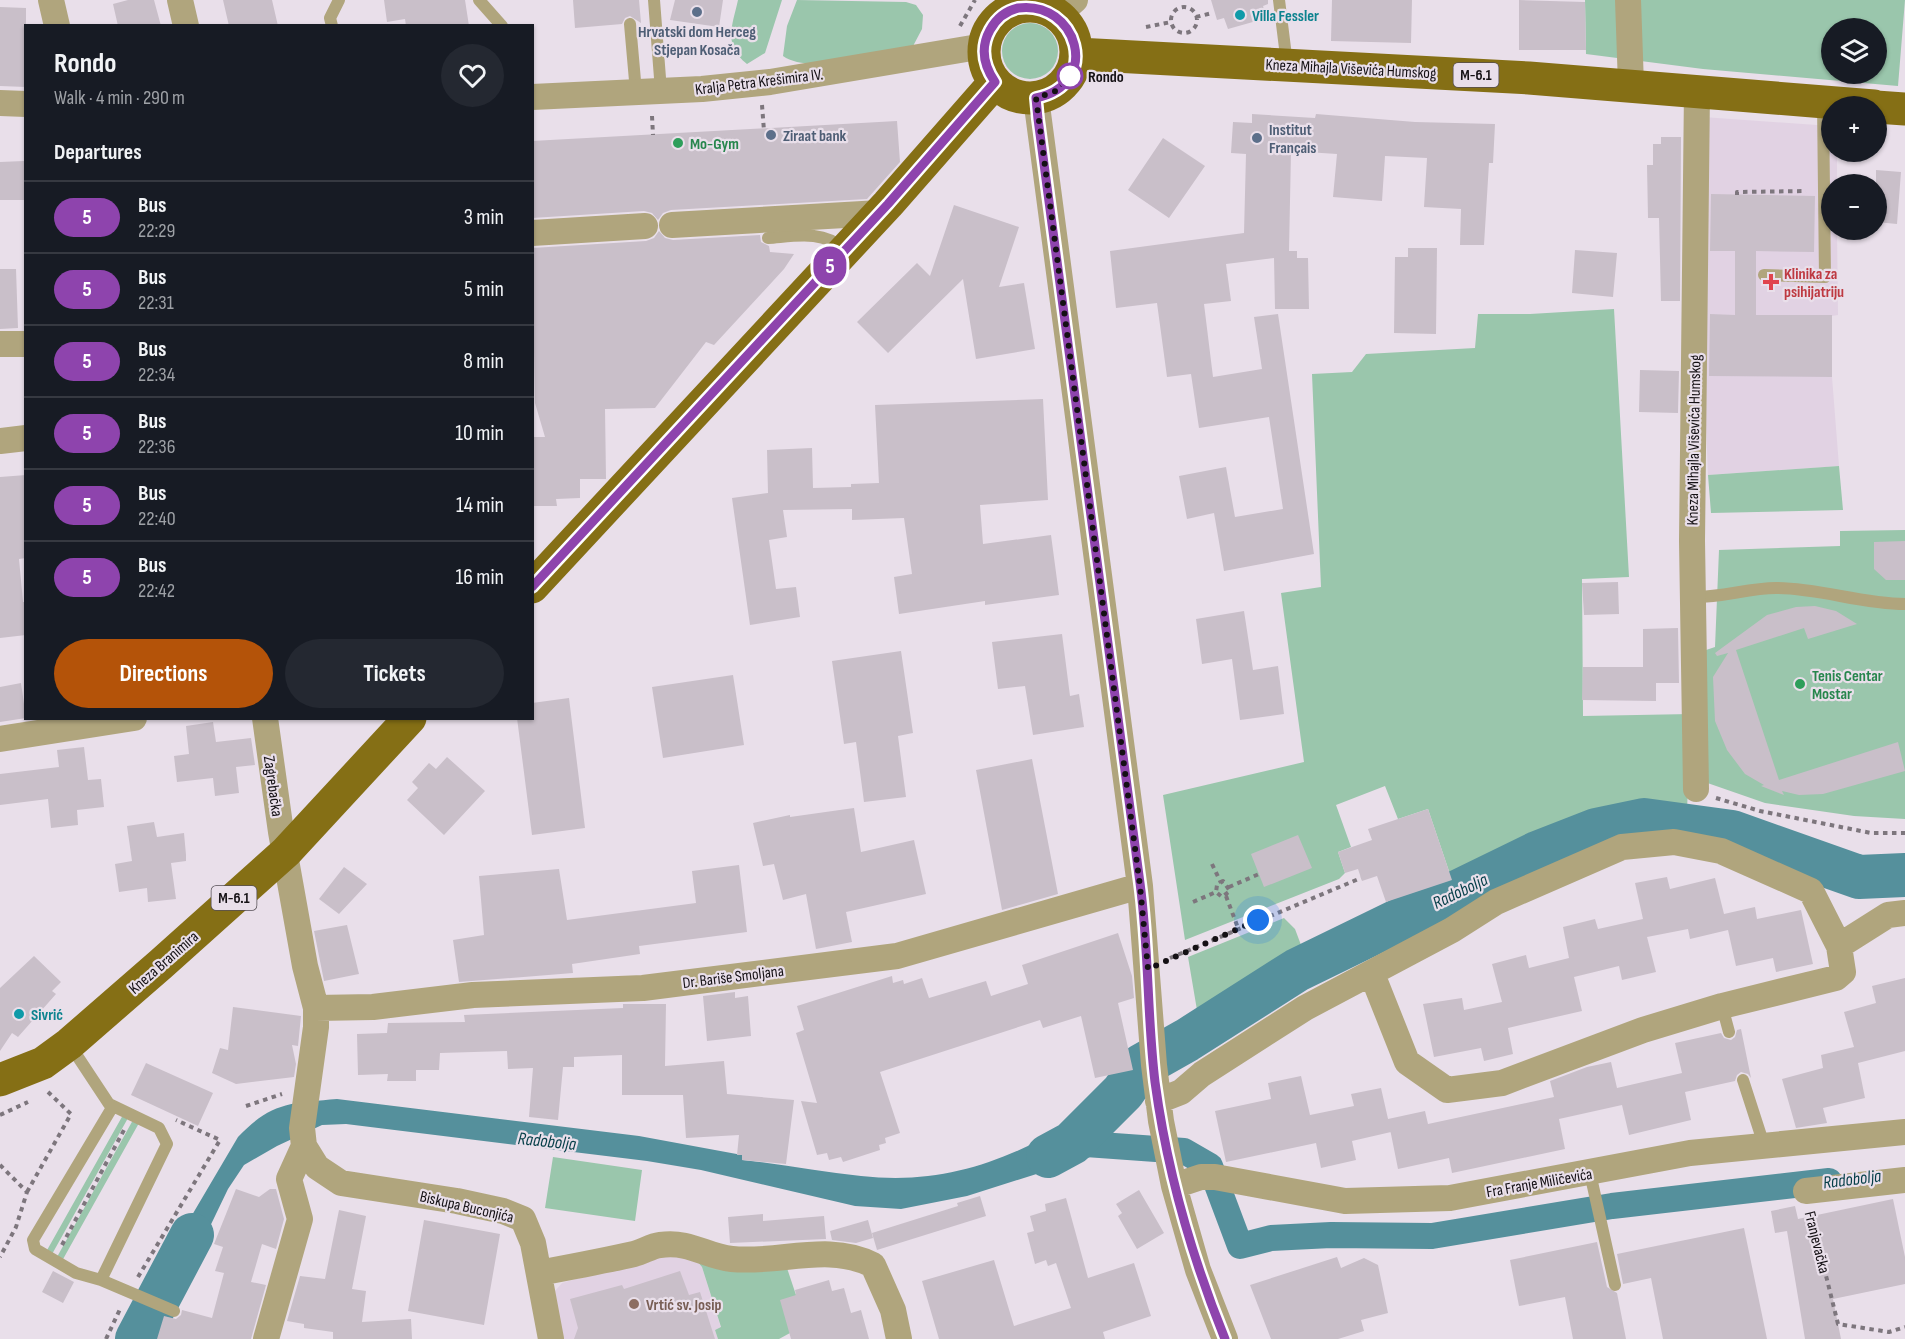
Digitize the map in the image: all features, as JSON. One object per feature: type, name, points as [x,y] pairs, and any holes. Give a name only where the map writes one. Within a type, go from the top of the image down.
[{"type":"main road","points":[[1021,3],[1034,6],[1066,7],[1077,54],[1075,65],[1065,84],[1047,96],[1036,98],[1009,94],[995,82],[986,66],[984,46],[993,25],[1001,16],[1021,3]]},
{"type":"main road","name":"Kneza Mihajla Viševića Humskog","points":[[1077,54],[1631,85],[1821,102]]},
{"type":"main road","points":[[534,585],[880,213],[995,82]]},
{"type":"main road","name":"Kneza Mihajla Viševića Humskog","points":[[1887,108],[1905,110]]},
{"type":"main road","name":"Kneza Branimira","points":[[0,1080],[43,1063],[69,1044],[286,852],[408,720]]},
{"type":"street","points":[[51,0],[57,24]]},
{"type":"street","points":[[180,0],[186,24]]},
{"type":"street","points":[[1628,0],[1631,85]]},
{"type":"street","name":"Kralja Petra Krešimira IV.","points":[[534,97],[648,92],[770,82],[984,46]]},
{"type":"street","name":"Kneza Mihajla Viševića Humskog","points":[[1696,789],[1692,597],[1697,90]]},
{"type":"street","points":[[1036,98],[1140,886],[1156,1090],[1173,1182],[1198,1270],[1225,1339]]},
{"type":"street","points":[[0,103],[24,104]]},
{"type":"street","points":[[672,225],[880,213]]},
{"type":"street","points":[[534,233],[645,226]]},
{"type":"street","points":[[0,344],[24,344]]},
{"type":"street","points":[[0,441],[24,438]]},
{"type":"street","points":[[0,739],[84,722],[109,720]]},
{"type":"street","name":"Zagrebačka","points":[[265,720],[286,852]]},
{"type":"street","points":[[1156,1090],[1181,1092],[1202,1074],[1305,1008],[1372,974],[1497,902],[1622,847],[1674,842],[1721,851],[1811,891],[1839,946],[1843,972],[1836,978],[1722,1006],[1643,1030],[1502,1083],[1447,1090],[1407,1062],[1372,974]]},
{"type":"street","points":[[266,1339],[300,1219],[289,1179],[304,1146],[302,1128],[316,1027],[316,1008],[305,966],[286,852]]},
{"type":"street","name":"Dr. Bariše Smoljana","points":[[316,1008],[373,1007],[472,995],[643,988],[897,956],[1140,886]]},
{"type":"street","points":[[1839,946],[1888,915],[1905,913]]},
{"type":"street","name":"Fra Franje Miličevića","points":[[1173,1182],[1202,1177],[1345,1201],[1450,1198],[1690,1153],[1905,1132]]},
{"type":"street","name":"Biskupa Buconjića","points":[[304,1146],[317,1167],[341,1184],[457,1201],[523,1219],[533,1242],[550,1339]]},
{"type":"street","name":"Franjevačka","points":[[1806,1191],[1905,1180]]},
{"type":"street","points":[[539,1273],[637,1254],[658,1245],[694,1246],[715,1256],[733,1259],[825,1254],[848,1256],[873,1265],[893,1310],[899,1339]]},
{"type":"lane","points":[[332,24],[330,18],[339,0]]},
{"type":"lane","points":[[479,0],[500,24]]},
{"type":"lane","points":[[648,92],[654,0]]},
{"type":"lane","points":[[1279,0],[1287,65]]},
{"type":"lane","points":[[630,24],[648,92]]},
{"type":"lane","points":[[768,238],[804,235],[826,237],[845,250]]},
{"type":"lane","points":[[1764,275],[1825,277],[1825,240]]},
{"type":"lane","points":[[1692,597],[1719,597],[1775,588],[1820,591],[1874,604],[1905,604]]},
{"type":"lane","points":[[1722,1006],[1729,1032]]},
{"type":"lane","points":[[69,1044],[84,1069],[113,1106],[159,1128],[167,1144],[101,1280]]},
{"type":"lane","points":[[1743,1080],[1764,1145]]},
{"type":"lane","points":[[113,1106],[33,1240],[35,1250],[76,1273],[101,1280],[173,1310]]},
{"type":"lane","points":[[1590,1173],[1615,1285]]},
{"type":"path","points":[[1180,8],[1188,8],[1196,17],[1194,28],[1187,33],[1179,33],[1173,28],[1171,22],[1173,13],[1180,8]]},
{"type":"path","points":[[1196,17],[1212,13]]},
{"type":"path","points":[[1146,27],[1171,22]]},
{"type":"path","points":[[1737,195],[1737,192],[1806,192],[1806,181],[1821,183]]},
{"type":"path","points":[[1696,789],[1720,800],[1760,811],[1871,833],[1905,833]]},
{"type":"path","points":[[1212,864],[1221,883]]},
{"type":"path","points":[[1229,887],[1259,874]]},
{"type":"path","points":[[1148,969],[1238,928],[1361,878]]},
{"type":"path","points":[[1215,892],[1215,887],[1221,883],[1227,883],[1230,891],[1226,896]]},
{"type":"path","points":[[1215,892],[1222,897],[1226,896]]},
{"type":"path","points":[[1193,902],[1215,892]]},
{"type":"path","points":[[1226,896],[1238,928]]},
{"type":"path","points":[[246,1106],[309,1086]]},
{"type":"path","points":[[0,1257],[16,1227],[27,1192],[71,1114],[48,1092]]},
{"type":"path","points":[[53,1260],[132,1116]]},
{"type":"path","points":[[0,1165],[27,1192]]},
{"type":"path","name":"Franjevačka","points":[[1806,1191],[1838,1324],[1889,1332],[1905,1327]]},
{"type":"shaded area","name":"Klinika za psihijatriju","points":[[1703,117],[1821,125],[1821,162],[1837,162],[1837,174],[1821,174],[1821,240],[1837,240],[1838,315],[1832,316],[1832,377],[1839,466],[1708,475],[1704,376]]},
{"type":"shaded area","name":"Vrtić sv. Josip","points":[[671,1252],[692,1255],[702,1267],[721,1328],[715,1330],[718,1339],[559,1339],[555,1291],[562,1283]]},
{"type":"green space","points":[[738,0],[782,0],[765,53],[747,64],[739,57],[731,35]]},
{"type":"green space","points":[[797,0],[906,2],[916,5],[923,15],[922,29],[912,48],[827,63],[795,61],[783,56],[787,26]]},
{"type":"green space","points":[[1585,0],[1905,0],[1898,86],[1875,84],[1887,84],[1887,18],[1821,18],[1821,79],[1703,69],[1586,54]]},
{"type":"green space","name":"Rondo","points":[[1025,23],[1035,23],[1050,31],[1056,40],[1058,51],[1056,62],[1050,71],[1035,79],[1025,79],[1014,74],[1007,67],[1002,56],[1002,46],[1007,35],[1014,28]]},
{"type":"green space","points":[[1614,309],[1629,577],[1582,579],[1583,716],[1691,714],[1687,810],[1643,811],[1555,833],[1493,855],[1452,880],[1428,809],[1398,819],[1385,786],[1336,805],[1351,847],[1338,852],[1345,873],[1339,879],[1185,940],[1163,795],[1304,762],[1281,593],[1321,587],[1312,374],[1352,372],[1366,354],[1475,348],[1478,314],[1530,314]]},
{"type":"green space","points":[[1839,466],[1843,510],[1711,513],[1708,475]]},
{"type":"green space","name":"Tenis Centar Mostar","points":[[1905,530],[1905,819],[1854,816],[1765,803],[1696,779],[1694,654],[1715,647],[1719,550],[1840,546],[1840,531]]},
{"type":"green space","points":[[1284,918],[1295,929],[1304,953],[1284,962],[1198,1016],[1188,957]]},
{"type":"green space","points":[[123,1115],[128,1118],[51,1256],[46,1252]]},
{"type":"green space","points":[[133,1120],[139,1123],[62,1261],[57,1257]]},
{"type":"green space","points":[[553,1157],[642,1170],[635,1221],[545,1208]]},
{"type":"green space","points":[[692,1255],[783,1256],[796,1295],[790,1333],[779,1339],[718,1339],[715,1330],[721,1327],[702,1267]]},
{"type":"water","points":[[337,1099],[639,1136],[742,1155],[742,1160],[861,1176],[924,1177],[981,1165],[1036,1142],[1090,1112],[1106,1152],[967,1196],[901,1209],[855,1206],[701,1170],[647,1161],[346,1124],[322,1125],[277,1146],[244,1165],[228,1189],[178,1293],[152,1283],[238,1137],[250,1125],[283,1106]]},
{"type":"building","points":[[128,0],[154,0],[160,24],[118,24],[113,4]]},
{"type":"building","points":[[223,0],[272,0],[278,24],[229,24]]},
{"type":"building","points":[[384,0],[465,0],[469,24],[406,24],[405,19],[387,22]]},
{"type":"building","points":[[573,0],[639,0],[641,23],[630,16],[625,18],[622,24],[575,28]]},
{"type":"building","name":"Hrvatski dom Herceg Stjepan Kosača","points":[[675,0],[723,0],[719,27],[670,20]]},
{"type":"building","name":"Villa Fessler","points":[[1211,0],[1268,0],[1268,4],[1263,6],[1267,18],[1228,29],[1224,18],[1217,20]]},
{"type":"building","points":[[1332,0],[1412,0],[1411,43],[1331,41]]},
{"type":"building","points":[[1519,0],[1585,2],[1586,50],[1519,50]]},
{"type":"building","points":[[0,7],[26,8],[24,87],[0,86]]},
{"type":"building","points":[[1252,114],[1315,118],[1316,114],[1415,122],[1495,124],[1493,163],[1489,163],[1484,245],[1460,245],[1461,209],[1424,207],[1427,158],[1385,156],[1382,201],[1333,197],[1337,154],[1291,151],[1289,251],[1297,251],[1297,258],[1308,258],[1309,309],[1275,309],[1274,258],[1226,264],[1231,301],[1204,304],[1213,377],[1262,369],[1254,317],[1278,314],[1314,554],[1224,571],[1214,513],[1187,519],[1179,476],[1226,467],[1235,517],[1283,509],[1269,417],[1199,428],[1191,374],[1167,377],[1157,303],[1116,308],[1110,251],[1244,233],[1246,154],[1231,153],[1233,122],[1252,123]]},
{"type":"building","points":[[897,121],[900,162],[867,199],[671,210],[663,213],[658,220],[652,213],[644,211],[534,218],[534,141]]},
{"type":"building","points":[[1661,137],[1681,137],[1680,301],[1661,301],[1659,218],[1648,218],[1647,165],[1653,165],[1653,144],[1661,144]]},
{"type":"building","points":[[1163,138],[1205,166],[1169,218],[1128,190]]},
{"type":"building","points":[[24,161],[24,200],[0,200],[0,162]]},
{"type":"building","points":[[1876,170],[1901,172],[1897,224],[1887,223],[1887,174],[1876,174]]},
{"type":"building","points":[[1711,194],[1815,196],[1814,252],[1756,251],[1756,315],[1832,315],[1832,377],[1709,376],[1710,314],[1735,315],[1735,251],[1710,251]]},
{"type":"building","points":[[954,205],[1019,227],[999,287],[1024,283],[1035,349],[976,359],[963,279],[888,353],[857,322],[917,263],[930,276]]},
{"type":"building","points":[[659,231],[665,238],[673,240],[760,235],[761,242],[769,246],[770,252],[794,254],[784,269],[714,345],[706,342],[655,408],[605,409],[606,479],[580,479],[580,498],[556,499],[557,506],[534,506],[534,437],[545,437],[535,403],[534,248],[646,241],[654,238]]},
{"type":"building","points":[[1408,248],[1437,248],[1436,334],[1394,333],[1395,257],[1408,257]]},
{"type":"building","points":[[1575,250],[1617,253],[1613,297],[1572,293]]},
{"type":"building","points":[[0,269],[16,269],[18,328],[0,329]]},
{"type":"building","points":[[1640,370],[1679,371],[1678,413],[1639,412]]},
{"type":"building","points":[[1043,399],[1048,500],[980,505],[983,544],[1051,535],[1059,595],[985,605],[985,601],[899,614],[894,577],[912,574],[904,518],[852,520],[852,509],[783,510],[787,537],[769,540],[776,589],[796,587],[800,617],[750,625],[732,498],[768,493],[767,450],[812,448],[813,488],[851,487],[851,484],[879,483],[875,405]]},
{"type":"building","points":[[24,475],[24,558],[19,559],[24,602],[24,635],[0,638],[0,477]]},
{"type":"building","points":[[1905,541],[1905,580],[1886,580],[1874,569],[1874,542]]},
{"type":"building","points":[[1618,582],[1619,614],[1584,615],[1582,583]]},
{"type":"building","points":[[1815,606],[1836,611],[1857,624],[1808,639],[1804,628],[1736,650],[1779,780],[1898,742],[1905,771],[1823,794],[1799,795],[1782,791],[1784,795],[1761,786],[1764,785],[1745,774],[1727,750],[1715,721],[1713,677],[1728,653],[1717,656],[1715,653],[1767,615],[1796,607]]},
{"type":"building","points":[[1244,611],[1253,670],[1278,666],[1284,714],[1240,720],[1232,659],[1202,664],[1196,619]]},
{"type":"building","points":[[1678,628],[1679,683],[1656,683],[1656,701],[1582,700],[1583,667],[1643,667],[1643,629]]},
{"type":"building","points":[[1062,634],[1070,696],[1079,694],[1084,727],[1033,735],[1025,686],[998,689],[992,642]]},
{"type":"building","points":[[901,651],[913,733],[898,736],[906,797],[864,802],[856,742],[844,744],[832,661]]},
{"type":"building","points":[[733,675],[744,745],[663,758],[652,687]]},
{"type":"building","points":[[21,683],[24,718],[0,722],[0,687]]},
{"type":"building","points":[[569,698],[585,828],[532,835],[517,720],[534,720],[534,703]]},
{"type":"building","points":[[213,722],[216,742],[251,738],[255,765],[236,767],[239,793],[215,796],[213,778],[177,782],[174,756],[189,754],[186,726]]},
{"type":"building","points":[[84,747],[88,780],[101,779],[104,807],[77,810],[78,825],[51,828],[48,799],[0,805],[0,774],[59,767],[57,750]]},
{"type":"building","points":[[447,757],[485,791],[444,835],[407,800],[418,788],[412,782],[429,763],[436,769]]},
{"type":"building","points":[[1032,759],[1058,894],[1002,910],[976,770]]},
{"type":"building","points":[[854,808],[861,852],[914,840],[926,894],[846,912],[852,942],[816,949],[806,894],[783,900],[774,864],[763,866],[753,823],[790,815],[790,817]]},
{"type":"building","points":[[1428,809],[1452,880],[1386,902],[1377,876],[1362,881],[1358,869],[1345,873],[1338,852],[1372,840],[1368,829]]},
{"type":"building","points":[[154,822],[157,837],[184,833],[186,861],[171,863],[176,899],[148,902],[147,888],[119,892],[115,864],[132,861],[127,826]]},
{"type":"building","points":[[1298,835],[1312,868],[1264,887],[1251,854]]},
{"type":"building","points":[[739,865],[747,932],[639,946],[640,954],[572,964],[573,973],[459,982],[453,940],[484,935],[479,876],[559,869],[567,920],[696,903],[692,871]]},
{"type":"building","points":[[344,867],[367,884],[339,914],[319,899]]},
{"type":"building","points":[[1667,877],[1670,889],[1715,878],[1724,914],[1755,907],[1757,919],[1801,910],[1813,964],[1776,972],[1773,958],[1736,966],[1728,930],[1690,939],[1688,929],[1647,937],[1656,972],[1622,980],[1619,966],[1574,977],[1582,1011],[1508,1028],[1513,1054],[1484,1061],[1481,1048],[1434,1057],[1423,1004],[1462,998],[1464,1010],[1502,1002],[1492,964],[1526,955],[1529,968],[1569,958],[1563,927],[1595,919],[1598,929],[1643,919],[1635,883]]},
{"type":"building","points":[[347,925],[359,974],[324,981],[314,931]]},
{"type":"building","points":[[1118,933],[1132,976],[1134,998],[1118,1003],[1133,1070],[1095,1078],[1081,1016],[1043,1028],[1040,1020],[880,1072],[900,1133],[885,1138],[886,1143],[879,1145],[880,1150],[843,1162],[841,1157],[829,1160],[827,1153],[817,1155],[801,1101],[817,1103],[796,1033],[804,1030],[797,1006],[892,976],[893,983],[903,980],[904,984],[922,978],[929,998],[986,981],[991,996],[1028,984],[1022,965]]},
{"type":"building","name":"Sivrić","points":[[34,956],[61,982],[52,991],[56,994],[18,1037],[12,1033],[0,1051],[0,988]]},
{"type":"building","points":[[1905,978],[1905,1051],[1858,1063],[1865,1098],[1823,1108],[1827,1123],[1796,1128],[1782,1079],[1823,1068],[1821,1055],[1854,1047],[1844,1012],[1876,1003],[1872,986]]},
{"type":"building","points":[[735,992],[735,998],[748,996],[751,1036],[707,1041],[703,996]]},
{"type":"building","points":[[623,1004],[666,1004],[665,1066],[724,1061],[727,1094],[794,1100],[786,1164],[742,1160],[742,1155],[737,1155],[739,1135],[686,1138],[683,1095],[622,1095],[622,1055],[574,1057],[574,1067],[563,1067],[558,1120],[529,1117],[533,1068],[508,1069],[507,1051],[440,1053],[439,1070],[416,1070],[416,1081],[387,1081],[388,1074],[358,1075],[357,1034],[387,1033],[388,1023],[465,1022],[464,1015],[623,1008]]},
{"type":"building","points":[[233,1007],[301,1016],[298,1046],[292,1045],[296,1064],[294,1077],[236,1084],[212,1073],[220,1048],[228,1050]]},
{"type":"building","points":[[1741,1029],[1751,1078],[1748,1074],[1741,1072],[1735,1081],[1685,1092],[1691,1120],[1629,1135],[1622,1105],[1559,1119],[1565,1149],[1452,1173],[1449,1158],[1398,1169],[1388,1119],[1425,1111],[1428,1124],[1554,1097],[1550,1081],[1587,1067],[1611,1062],[1617,1088],[1682,1073],[1675,1043],[1721,1033],[1724,1038],[1731,1040],[1735,1037],[1737,1030]]},
{"type":"building","points":[[146,1063],[213,1093],[198,1126],[131,1095]]},
{"type":"building","points":[[1301,1076],[1310,1115],[1354,1106],[1351,1094],[1381,1088],[1391,1132],[1352,1141],[1356,1160],[1321,1168],[1316,1143],[1226,1162],[1215,1111],[1271,1099],[1268,1083]]},
{"type":"building","points":[[236,1189],[259,1197],[270,1189],[276,1189],[284,1219],[276,1249],[262,1244],[251,1282],[266,1285],[251,1339],[157,1339],[164,1316],[176,1319],[181,1315],[182,1310],[212,1318],[224,1273],[215,1271],[223,1247],[214,1244]]},
{"type":"building","points":[[1139,1190],[1164,1233],[1137,1249],[1118,1216],[1122,1213],[1116,1204]]},
{"type":"building","points":[[980,1196],[986,1216],[877,1250],[872,1233],[958,1206],[957,1203]]},
{"type":"building","points":[[1066,1198],[1088,1278],[1134,1263],[1151,1316],[1103,1332],[1105,1339],[939,1339],[922,1281],[994,1260],[1014,1326],[1071,1308],[1056,1263],[1048,1266],[1046,1260],[1035,1264],[1027,1233],[1034,1231],[1030,1216],[1046,1211],[1045,1204]]},
{"type":"building","points":[[1893,1199],[1905,1257],[1905,1284],[1833,1299],[1841,1339],[1805,1339],[1787,1231],[1775,1233],[1771,1211],[1795,1206],[1798,1219]]},
{"type":"building","points":[[339,1210],[366,1216],[352,1289],[366,1291],[362,1322],[411,1319],[412,1339],[333,1339],[333,1332],[304,1328],[304,1324],[287,1321],[300,1276],[325,1279]]},
{"type":"building","points":[[763,1214],[763,1221],[824,1216],[826,1239],[730,1243],[728,1217]]},
{"type":"building","points":[[424,1220],[500,1234],[484,1325],[408,1311]]},
{"type":"building","points":[[868,1220],[873,1238],[856,1243],[832,1240],[830,1231]]},
{"type":"building","points":[[1744,1228],[1767,1339],[1663,1339],[1651,1278],[1623,1284],[1617,1254]]},
{"type":"building","points":[[1597,1242],[1607,1287],[1617,1293],[1626,1339],[1573,1339],[1565,1297],[1519,1306],[1510,1260]]},
{"type":"building","points":[[1337,1257],[1341,1268],[1364,1258],[1378,1265],[1388,1313],[1361,1320],[1364,1331],[1338,1339],[1271,1339],[1250,1285]]},
{"type":"building","points":[[53,1271],[74,1282],[63,1303],[42,1292]]},
{"type":"building","name":"Vrtić sv. Josip","points":[[680,1271],[689,1295],[700,1292],[715,1339],[574,1339],[578,1328],[570,1299],[622,1285],[624,1289]]},
{"type":"building","points":[[829,1280],[832,1291],[844,1288],[851,1313],[861,1310],[869,1339],[791,1339],[780,1300],[796,1295],[795,1290]]},
{"type":"waterway","name":"Radobolja","points":[[1048,1156],[1072,1143],[1123,1092],[1141,1066],[1187,1040],[1297,970],[1537,853],[1596,830],[1644,820],[1732,832],[1859,877],[1905,875]]},
{"type":"waterway","name":"Radobolja","points":[[1072,1143],[1184,1151],[1210,1166],[1240,1246],[1271,1238],[1331,1235],[1432,1236],[1612,1206],[1829,1181]]},
{"type":"waterway","name":"Radobolja","points":[[137,1339],[192,1235]]},
{"type":"bus line","name":"5","points":[[534,585],[888,204],[995,82],[986,66],[984,46],[987,35],[1001,16],[1022,6],[1034,6],[1047,9],[1066,22],[1076,43],[1075,65],[1065,84],[1047,96],[1036,98],[1038,119],[1140,886],[1155,1080],[1163,1135],[1174,1186],[1198,1270],[1225,1339]]},
{"type":"place","name":"Hrvatski dom Herceg Stjepan Kosača","points":[[697,12]]},
{"type":"place","name":"Villa Fessler","points":[[1240,15]]},
{"type":"place","name":"Rondo","points":[[1070,76]]},
{"type":"place","name":"Ziraat bank","points":[[771,135]]},
{"type":"place","name":"Institut Français","points":[[1257,138]]},
{"type":"place","name":"Mo-Gym","points":[[678,143]]},
{"type":"place","name":"Klinika za psihijatriju","points":[[1771,282]]},
{"type":"place","name":"Tenis Centar Mostar","points":[[1800,684]]},
{"type":"place","name":"Sivrić","points":[[19,1014]]},
{"type":"place","name":"Vrtić sv. Josip","points":[[634,1304]]},
{"type":"route","points":[[1070,76],[1071,74],[1065,84],[1056,91],[1036,98],[1124,779],[1140,886],[1148,969],[1258,920]]}]
